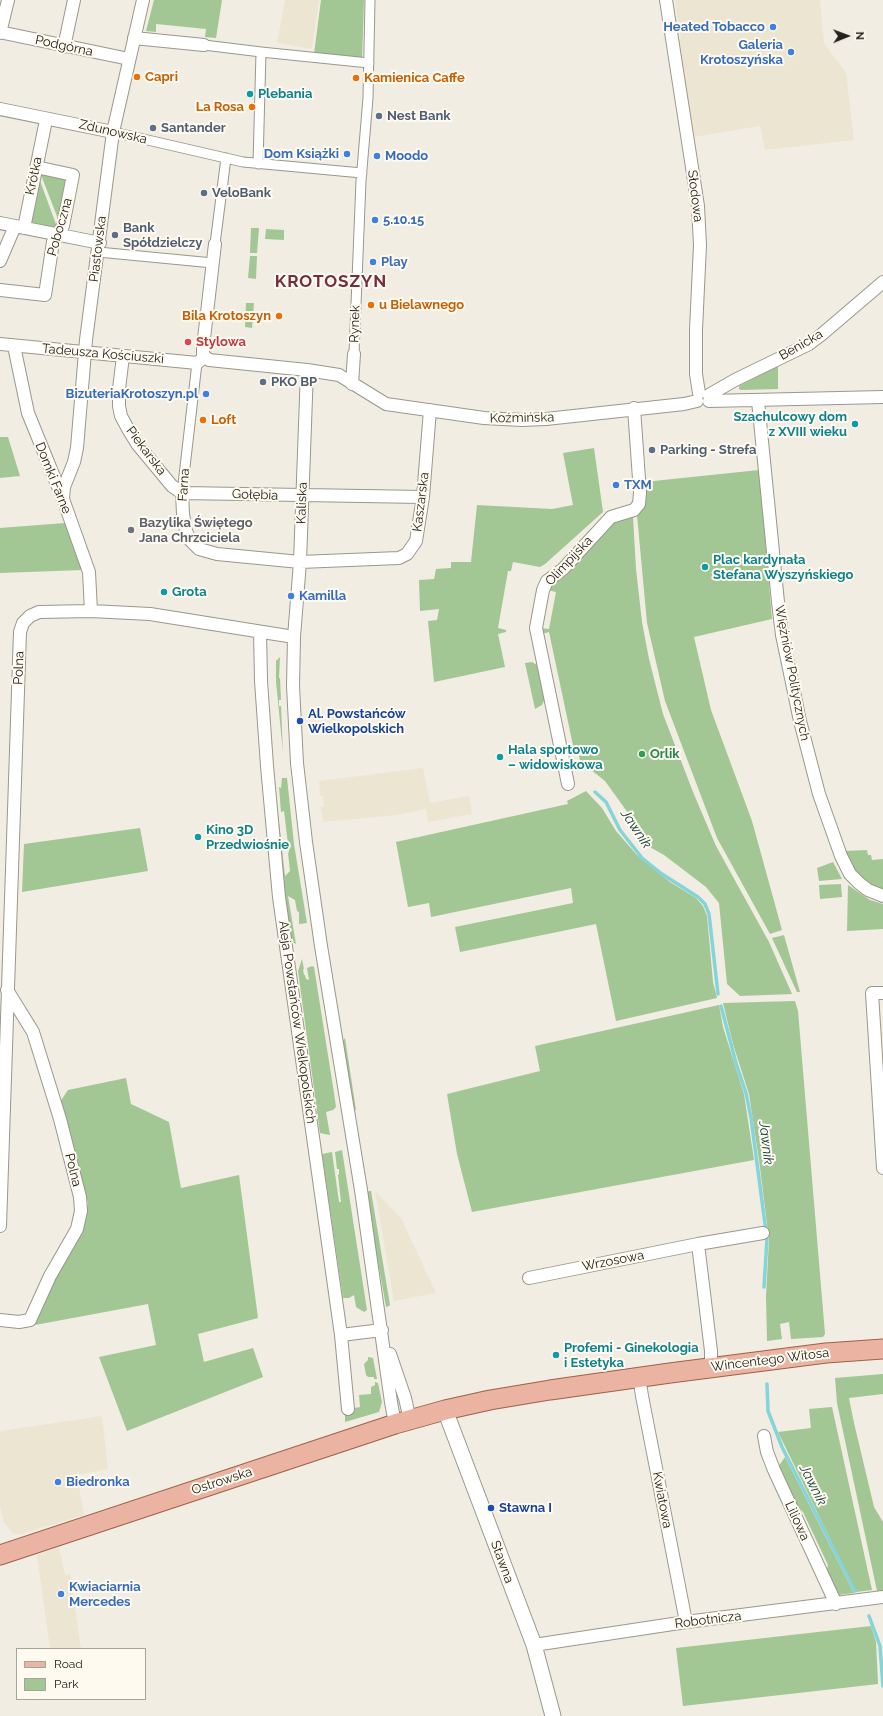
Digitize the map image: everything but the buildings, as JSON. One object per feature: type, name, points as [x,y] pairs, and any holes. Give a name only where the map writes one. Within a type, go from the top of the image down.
[{"type":"main road","name":"Wincentego Witosa","points":[[445,1410],[542,1391],[639,1377],[826,1353],[883,1349]]},
{"type":"main road","name":"Ostrowska","points":[[0,1555],[403,1422],[445,1410]]},
{"type":"street","points":[[0,32],[8,0]]},
{"type":"street","points":[[64,47],[74,0]]},
{"type":"street","name":"Piastowska","points":[[63,499],[64,487],[74,462],[113,132],[128,60],[143,0]]},
{"type":"street","name":"Rynek","points":[[352,384],[362,173],[368,98],[370,0]]},
{"type":"street","name":"Słodowa","points":[[666,0],[698,206],[700,245],[696,330],[696,374],[704,397]]},
{"type":"street","name":"Podgórna","points":[[0,32],[128,60]]},
{"type":"street","points":[[134,38],[369,63]]},
{"type":"street","points":[[258,164],[261,52]]},
{"type":"street","name":"Zdunowska","points":[[0,109],[113,132],[226,158]]},
{"type":"street","name":"Krótka","points":[[0,261],[19,227],[46,125]]},
{"type":"street","points":[[352,384],[339,375],[308,370],[201,360],[226,158],[258,164],[362,173]]},
{"type":"street","name":"Poboczna","points":[[0,290],[45,295],[52,242],[63,226],[73,175],[36,167]]},
{"type":"street","points":[[0,223],[58,235],[99,247],[213,263]]},
{"type":"street","name":"Benicka","points":[[704,397],[735,380],[810,344],[883,282]]},
{"type":"street","name":"Tadeusza Kościuszki","points":[[0,344],[123,356],[201,360]]},
{"type":"street","name":"Domki Farne","points":[[14,346],[28,413],[63,499],[89,572],[91,611]]},
{"type":"street","name":"Piekarska","points":[[123,356],[119,389],[119,406],[122,416],[138,445],[172,486],[182,493]]},
{"type":"street","name":"Farna","points":[[201,360],[182,493],[183,514],[186,531],[190,540],[199,548],[217,554],[300,562]]},
{"type":"street","name":"Kaliska","points":[[294,637],[300,562],[308,370]]},
{"type":"street","name":"Koźmińska","points":[[352,384],[386,404],[484,418],[522,420],[684,404],[704,397],[758,401],[883,397]]},
{"type":"street","name":"Więźniów Politycznych","points":[[758,401],[782,635],[800,721],[819,794],[841,856],[850,874],[868,890],[883,896]]},
{"type":"street","name":"Olimpijska","points":[[568,784],[536,628],[544,586],[547,581],[562,569],[611,517],[634,510],[639,504],[640,492],[629,409]]},
{"type":"street","name":"Kaszarska","points":[[300,562],[399,558],[407,554],[416,541],[423,497],[430,410]]},
{"type":"street","name":"Gołębia","points":[[182,493],[423,497]]},
{"type":"street","name":"Polna","points":[[0,1226],[20,632],[23,623],[30,616],[39,612],[91,611],[150,614],[203,621],[294,637]]},
{"type":"street","name":"Aleja Powstańców Wielkopolskich","points":[[260,632],[261,681],[267,766],[279,897],[342,1335],[348,1410]]},
{"type":"street","points":[[294,637],[293,686],[297,763],[306,842],[382,1330],[403,1392],[403,1422]]},
{"type":"street","name":"Polna","points":[[0,1320],[20,1322],[30,1320],[50,1276],[77,1229],[81,1210],[80,1197],[60,1119],[34,1032],[7,990]]},
{"type":"street","points":[[877,993],[883,1168]]},
{"type":"street","name":"Wrzosowa","points":[[529,1278],[698,1244],[763,1234]]},
{"type":"street","points":[[698,1244],[711,1351],[711,1367]]},
{"type":"street","points":[[342,1335],[382,1330]]},
{"type":"street","name":"Kwiatowa","points":[[639,1377],[686,1622]]},
{"type":"street","name":"Stawna","points":[[445,1410],[534,1645],[553,1716]]},
{"type":"street","name":"Liliowa","points":[[764,1436],[767,1452],[774,1470],[836,1604]]},
{"type":"street","name":"Robotnicza","points":[[534,1645],[686,1622],[883,1597]]},
{"type":"shaded area","points":[[285,0],[319,0],[312,49],[277,43]]},
{"type":"shaded area","points":[[675,0],[820,0],[824,43],[846,73],[854,140],[765,150],[760,126],[694,137],[678,40],[681,39]]},
{"type":"shaded area","points":[[423,768],[430,803],[469,796],[472,814],[428,822],[426,809],[397,815],[323,822],[321,807],[324,807],[323,796],[320,796],[319,781]]},
{"type":"shaded area","points":[[375,1191],[401,1218],[436,1293],[394,1301]]},
{"type":"shaded area","points":[[102,1416],[108,1469],[77,1475],[84,1515],[20,1534],[14,1534],[4,1523],[0,1507],[0,1431]]},
{"type":"shaded area","points":[[59,1547],[65,1575],[70,1574],[81,1648],[50,1648],[37,1555]]},
{"type":"green space","points":[[154,0],[222,0],[216,38],[205,37],[206,29],[156,24],[156,32],[146,31]]},
{"type":"green space","points":[[321,0],[364,0],[362,61],[314,54]]},
{"type":"green space","points":[[41,175],[67,177],[60,224]]},
{"type":"green space","points":[[39,178],[57,227],[55,229],[28,222]]},
{"type":"green space","points":[[251,228],[259,228],[257,253],[250,253]]},
{"type":"green space","points":[[266,229],[284,230],[284,240],[265,239]]},
{"type":"green space","points":[[250,256],[257,256],[256,279],[248,278]]},
{"type":"green space","points":[[246,303],[254,303],[252,328],[245,327]]},
{"type":"green space","points":[[778,366],[778,389],[739,389],[739,386]]},
{"type":"green space","points":[[0,437],[8,437],[20,476],[0,478]]},
{"type":"green space","points":[[594,448],[603,512],[545,564],[540,567],[513,562],[511,571],[508,571],[498,628],[506,630],[506,632],[498,634],[505,667],[434,682],[428,621],[437,620],[439,609],[420,611],[419,580],[434,579],[436,569],[451,568],[451,562],[471,562],[477,505],[552,509],[573,505],[563,453]]},
{"type":"green space","name":"Plac kardynała Stefana Wyszyńskiego","points":[[759,470],[772,619],[694,637],[711,710],[752,821],[782,930],[770,934],[717,838],[665,701],[647,623],[637,515],[644,505],[644,482]]},
{"type":"green space","points":[[623,517],[633,517],[636,569],[642,622],[649,659],[663,714],[693,792],[716,846],[769,942],[792,994],[740,996],[727,984],[719,903],[706,887],[664,855],[648,846],[631,817],[605,781],[580,761],[579,756],[583,755],[582,748],[574,750],[549,632],[541,634],[540,628],[549,629],[556,592],[547,590],[549,586],[610,523]]},
{"type":"green space","points":[[65,523],[83,570],[0,573],[0,528]]},
{"type":"green space","points":[[280,657],[279,678],[281,700],[279,700],[279,706],[281,706],[283,753],[276,681],[276,661]]},
{"type":"green space","points":[[532,662],[537,665],[545,698],[542,705],[535,709],[525,663]]},
{"type":"green space","points":[[282,778],[287,778],[294,844],[307,923],[299,924],[299,912],[297,911],[295,900],[288,896],[296,944],[291,941],[289,936],[276,814],[278,813],[285,876],[290,871],[284,811],[281,812],[279,787],[281,788]]},
{"type":"green space","points":[[586,791],[602,808],[616,831],[637,855],[670,882],[696,898],[703,906],[707,916],[713,982],[717,998],[616,1021],[596,924],[460,952],[455,927],[573,903],[571,888],[431,917],[429,903],[408,907],[396,842],[568,804],[567,801]]},
{"type":"green space","points":[[140,828],[148,871],[22,892],[24,844]]},
{"type":"green space","points":[[867,850],[868,855],[871,855],[872,860],[883,859],[883,891],[859,877],[844,851]]},
{"type":"green space","points":[[833,862],[842,879],[819,881],[817,868]]},
{"type":"green space","points":[[841,884],[842,897],[820,899],[819,885]]},
{"type":"green space","points":[[848,885],[870,900],[883,904],[883,929],[847,931]]},
{"type":"green space","points":[[784,935],[800,992],[797,992],[772,938]]},
{"type":"green space","points":[[302,959],[306,979],[309,980],[307,968],[312,966],[314,967],[336,1107],[333,1110],[326,1112],[330,1135],[320,1133],[298,971]]},
{"type":"green space","points":[[795,1001],[798,1011],[825,1334],[823,1337],[791,1339],[789,1322],[780,1324],[782,1339],[767,1341],[766,1296],[769,1240],[759,1160],[749,1094],[733,1044],[723,1003]]},
{"type":"green space","points":[[719,1005],[723,1027],[744,1094],[754,1160],[472,1212],[457,1154],[447,1094],[540,1071],[535,1046]]},
{"type":"green space","points":[[345,1038],[356,1110],[352,1108],[342,1041]]},
{"type":"green space","points":[[126,1078],[131,1104],[169,1122],[181,1188],[239,1175],[258,1318],[198,1334],[204,1362],[253,1348],[263,1377],[127,1431],[99,1357],[156,1345],[148,1304],[35,1325],[55,1278],[80,1235],[88,1203],[60,1102],[68,1090]]},
{"type":"green space","points":[[342,1150],[367,1310],[364,1312],[356,1307],[354,1295],[349,1298],[343,1298],[322,1154],[332,1152],[339,1202],[341,1202],[338,1175],[339,1169],[337,1169],[335,1152]]},
{"type":"green space","points":[[371,1191],[390,1305],[386,1307],[366,1194]]},
{"type":"green space","points":[[368,1357],[373,1358],[377,1379],[366,1375],[364,1364],[368,1360]]},
{"type":"green space","points":[[883,1374],[883,1394],[849,1398],[874,1507],[883,1522],[883,1590],[877,1591],[837,1403],[835,1378]]},
{"type":"green space","points":[[375,1382],[378,1383],[382,1402],[379,1412],[345,1422],[345,1413],[360,1407],[359,1395],[371,1394],[371,1387],[375,1385]]},
{"type":"green space","points":[[832,1407],[872,1590],[856,1592],[778,1432],[811,1428],[809,1409]]},
{"type":"green space","points":[[785,1457],[854,1593],[838,1595],[826,1574],[828,1565],[803,1512],[796,1506],[778,1467]]},
{"type":"green space","points":[[871,1626],[876,1642],[878,1684],[683,1706],[676,1648]]},
{"type":"waterway","name":"Jawnik","points":[[595,792],[606,802],[620,830],[642,858],[662,874],[698,897],[705,904],[709,914],[718,994]]},
{"type":"waterway","name":"Jawnik","points":[[721,1006],[736,1063],[746,1093],[751,1118],[767,1239],[764,1287]]},
{"type":"waterway","name":"Jawnik","points":[[767,1384],[768,1411],[782,1447],[855,1591]]},
{"type":"waterway","name":"Jawnik","points":[[869,1616],[880,1646],[883,1686]]},
{"type":"place","name":"Heated Tobacco","points":[[773,27]]},
{"type":"place","name":"Galeria Krotoszyńska","points":[[791,52]]},
{"type":"place","name":"Capri","points":[[137,77]]},
{"type":"place","name":"Kamienica Caffe","points":[[356,78]]},
{"type":"place","name":"Plebania","points":[[250,94]]},
{"type":"place","name":"La Rosa","points":[[252,107]]},
{"type":"place","name":"Nest Bank","points":[[379,116]]},
{"type":"place","name":"Santander","points":[[153,128]]},
{"type":"place","name":"Dom Książki","points":[[347,154]]},
{"type":"place","name":"Moodo","points":[[377,156]]},
{"type":"place","name":"VeloBank","points":[[204,193]]},
{"type":"place","name":"5.10.15","points":[[375,220]]},
{"type":"place","name":"Bank Spółdzielczy","points":[[115,235]]},
{"type":"place","name":"Play","points":[[373,262]]},
{"type":"place","name":"u Bielawnego","points":[[371,305]]},
{"type":"place","name":"Bila Krotoszyn","points":[[279,316]]},
{"type":"place","name":"Stylowa","points":[[188,342]]},
{"type":"place","name":"PKO BP","points":[[263,382]]},
{"type":"place","name":"BizuteriaKrotoszyn.pl","points":[[206,394]]},
{"type":"place","name":"Loft","points":[[203,420]]},
{"type":"place","name":"Szachulcowy dom z XVIII wieku","points":[[855,424]]},
{"type":"place","name":"Parking - Strefa","points":[[652,450]]},
{"type":"place","name":"TXM","points":[[616,485]]},
{"type":"place","name":"Bazylika Świętego Jana Chrzciciela","points":[[131,530]]},
{"type":"place","name":"Plac kardynała Stefana Wyszyńskiego","points":[[705,567]]},
{"type":"place","name":"Grota","points":[[164,592]]},
{"type":"place","name":"Kamilla","points":[[291,596]]},
{"type":"place","name":"Al. Powstańców Wielkopolskich","points":[[300,721]]},
{"type":"place","name":"Orlik","points":[[642,754]]},
{"type":"place","name":"Hala sportowo – widowiskowa","points":[[500,757]]},
{"type":"place","name":"Kino 3D Przedwiośnie","points":[[198,837]]},
{"type":"place","name":"Profemi - Ginekologia i Estetyka","points":[[556,1355]]},
{"type":"place","name":"Biedronka","points":[[58,1482]]},
{"type":"place","name":"Stawna I","points":[[491,1508]]},
{"type":"place","name":"Kwiaciarnia Mercedes","points":[[61,1594]]},
{"type":"district","name":"KROTOSZYN","points":[[331,282]]}]
